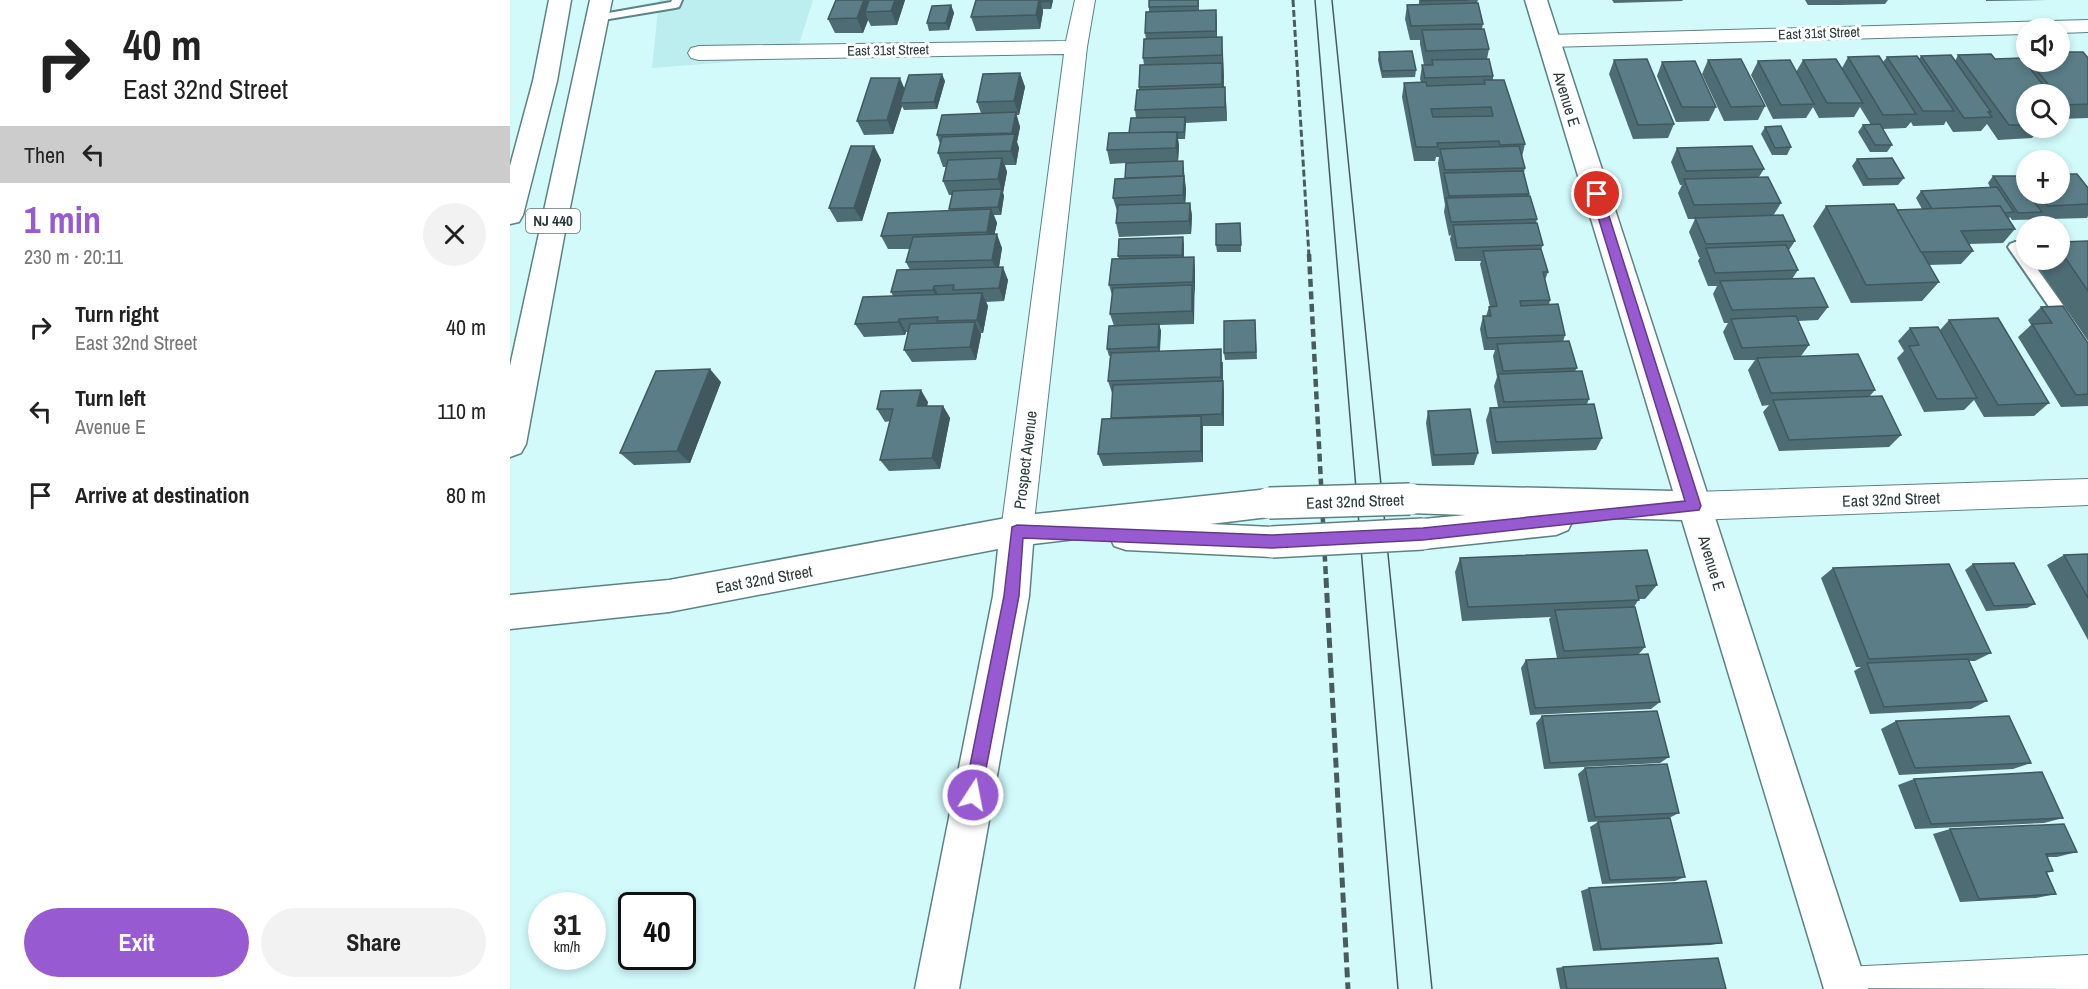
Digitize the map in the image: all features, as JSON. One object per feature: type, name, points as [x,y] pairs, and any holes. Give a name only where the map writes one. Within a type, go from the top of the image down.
[{"type":"main road","name":"NJ 440","points":[[510,214],[545,81],[560,0]]},
{"type":"main road","name":"Avenue E","points":[[1536,0],[1846,988]]},
{"type":"main road","name":"NJ 440","points":[[510,444],[550,237],[599,9]]},
{"type":"main road","name":"East 32nd Street","points":[[510,612],[669,596],[1017,531],[1269,503],[1410,499],[1694,506]]},
{"type":"main road","name":"East 32nd Street","points":[[1017,531],[1272,542],[1423,534],[1694,506]]},
{"type":"main road","name":"Prospect Avenue","points":[[937,989],[1011,596],[1017,531]]},
{"type":"street","name":"Prospect Avenue","points":[[1017,531],[1076,47],[1085,0]]},
{"type":"street","name":"East 31st Street","points":[[1550,41],[2088,26]]},
{"type":"street","name":"East 31st Street","points":[[699,53],[1076,47]]},
{"type":"street","name":"East 32nd Street","points":[[1694,506],[2088,492]]},
{"type":"street","points":[[1846,988],[2088,976]]},
{"type":"lane","points":[[599,9],[675,5],[677,0]]},
{"type":"lane","points":[[2031,270],[2088,352]]},
{"type":"shaded area","points":[[659,0],[813,0],[795,57],[652,68]]},
{"type":"building","points":[[836,0],[864,0],[857,18],[828,19]]},
{"type":"building","points":[[869,0],[895,0],[891,11],[865,12]]},
{"type":"building","points":[[976,0],[1039,0],[1036,15],[971,17]]},
{"type":"building","points":[[1149,0],[1198,0],[1198,6],[1149,7]]},
{"type":"building","points":[[1421,0],[1468,0],[1421,1]]},
{"type":"building","points":[[1478,3],[1483,24],[1411,26],[1407,5]]},
{"type":"building","points":[[951,5],[946,23],[927,23],[932,6]]},
{"type":"building","points":[[1216,10],[1216,31],[1145,33],[1146,12]]},
{"type":"building","points":[[1484,29],[1489,49],[1426,51],[1422,30]]},
{"type":"building","points":[[1222,37],[1222,55],[1143,58],[1144,39]]},
{"type":"building","points":[[1412,51],[1416,70],[1382,71],[1379,52]]},
{"type":"building","points":[[2070,52],[2083,52],[2088,58],[2088,104],[2070,105],[2070,84],[2048,84],[2038,72],[2070,72]]},
{"type":"building","points":[[1991,54],[1995,59],[2016,58],[2016,72],[2033,72],[2042,84],[2016,84],[2016,125],[2009,125],[1958,55]]},
{"type":"building","points":[[1951,55],[1991,112],[1988,112],[1992,117],[1964,118],[1921,56]]},
{"type":"building","points":[[1879,56],[1916,114],[1883,115],[1848,57]]},
{"type":"building","points":[[1917,56],[1954,111],[1923,111],[1887,57]]},
{"type":"building","points":[[1489,59],[1493,76],[1425,78],[1422,65],[1433,65],[1432,60]]},
{"type":"building","points":[[1647,59],[1674,124],[1638,125],[1614,60]]},
{"type":"building","points":[[1741,59],[1765,106],[1731,107],[1708,60]]},
{"type":"building","points":[[1836,59],[1863,103],[1827,103],[1803,60]]},
{"type":"building","points":[[1790,60],[1814,104],[1781,105],[1758,61]]},
{"type":"building","points":[[1695,61],[1716,107],[1682,107],[1662,62]]},
{"type":"building","points":[[1222,63],[1222,84],[1139,87],[1140,65]]},
{"type":"building","points":[[1020,73],[1014,101],[977,102],[983,74]]},
{"type":"building","points":[[942,74],[934,102],[900,103],[909,75]]},
{"type":"building","points":[[871,78],[900,78],[887,120],[857,121]]},
{"type":"building","points":[[1484,80],[1504,80],[1525,144],[1500,145],[1499,141],[1437,143],[1438,147],[1416,147],[1404,83],[1426,82],[1427,86],[1485,84]],"holes":[[[1491,107],[1493,116],[1433,117],[1431,109]]]},
{"type":"building","points":[[1225,87],[1225,107],[1135,110],[1137,90]]},
{"type":"building","points":[[1016,112],[1012,133],[937,135],[942,115]]},
{"type":"building","points":[[1185,117],[1184,132],[1129,133],[1131,118]]},
{"type":"building","points":[[1880,124],[1892,145],[1875,145],[1863,125]]},
{"type":"building","points":[[1781,126],[1791,147],[1775,148],[1765,127]]},
{"type":"building","points":[[1177,132],[1176,148],[1107,150],[1109,133]]},
{"type":"building","points":[[1015,134],[1011,151],[938,153],[942,137]]},
{"type":"building","points":[[851,146],[874,146],[854,208],[829,208]]},
{"type":"building","points":[[1519,146],[1525,168],[1445,170],[1440,149]]},
{"type":"building","points":[[1752,146],[1764,169],[1686,171],[1677,148]]},
{"type":"building","points":[[1002,158],[998,179],[943,181],[948,160]]},
{"type":"building","points":[[1892,158],[1904,178],[1868,179],[1857,159]]},
{"type":"building","points":[[1183,161],[1183,176],[1125,178],[1126,163]]},
{"type":"building","points":[[1523,171],[1529,194],[1449,196],[1444,173]]},
{"type":"building","points":[[2070,174],[2077,174],[2088,188],[2088,204],[2048,206],[2046,204],[2070,204]]},
{"type":"building","points":[[1184,176],[1183,195],[1113,198],[1115,179]]},
{"type":"building","points":[[1993,176],[2016,176],[2016,204],[2036,204],[2042,212],[2018,213]]},
{"type":"building","points":[[1768,177],[1781,203],[1694,205],[1684,179]]},
{"type":"building","points":[[1997,187],[2014,212],[2004,213],[2000,206],[1932,209],[1921,191]]},
{"type":"building","points":[[1002,189],[998,207],[949,209],[953,191]]},
{"type":"building","points":[[1530,196],[1537,219],[1451,222],[1446,198]]},
{"type":"building","points":[[1190,203],[1189,221],[1116,223],[1118,205]]},
{"type":"building","points":[[1894,204],[1939,282],[1866,285],[1826,206]]},
{"type":"building","points":[[2000,206],[2015,229],[1961,231],[1973,251],[1921,252],[1897,210]]},
{"type":"building","points":[[991,209],[987,232],[881,236],[888,213]]},
{"type":"building","points":[[1783,215],[1795,241],[1706,244],[1695,218]]},
{"type":"building","points":[[1240,223],[1241,245],[1216,245],[1216,224]]},
{"type":"building","points":[[1537,223],[1543,245],[1457,248],[1453,225]]},
{"type":"building","points":[[997,234],[992,260],[906,262],[913,237]]},
{"type":"building","points":[[1183,237],[1182,255],[1118,256],[1119,239]]},
{"type":"building","points":[[2088,241],[2088,291],[2070,265],[2070,242]]},
{"type":"building","points":[[1786,245],[1798,270],[1715,273],[1706,248]]},
{"type":"building","points":[[1541,249],[1548,272],[1543,272],[1550,300],[1520,301],[1521,306],[1558,304],[1565,335],[1487,338],[1483,316],[1491,316],[1489,307],[1497,306],[1483,251]]},
{"type":"building","points":[[1194,257],[1193,282],[1109,285],[1112,259]]},
{"type":"building","points":[[1003,267],[999,288],[953,290],[954,285],[934,286],[933,290],[891,292],[897,270]]},
{"type":"building","points":[[1814,278],[1828,307],[1732,310],[1720,281]]},
{"type":"building","points":[[1192,285],[1192,311],[1110,314],[1113,288]]},
{"type":"building","points":[[982,293],[977,320],[937,321],[938,317],[855,324],[863,297]]},
{"type":"building","points":[[2063,306],[2088,343],[2088,394],[2076,395],[2032,324],[2052,323],[2041,307]]},
{"type":"building","points":[[1796,316],[1809,345],[1742,348],[1731,319]]},
{"type":"building","points":[[1998,318],[2049,403],[1998,405],[1949,320]]},
{"type":"building","points":[[1255,320],[1256,352],[1224,353],[1224,321]]},
{"type":"building","points":[[975,322],[970,347],[904,350],[910,324]]},
{"type":"building","points":[[1159,324],[1158,347],[1107,349],[1109,326]]},
{"type":"building","points":[[1938,327],[1977,398],[1937,399],[1909,346],[1919,345],[1910,328]]},
{"type":"building","points":[[1569,341],[1577,368],[1503,371],[1497,344]]},
{"type":"building","points":[[1221,349],[1221,377],[1108,381],[1111,353]]},
{"type":"building","points":[[1858,354],[1875,390],[1771,393],[1757,358]]},
{"type":"building","points":[[710,369],[677,451],[620,453],[656,371]]},
{"type":"building","points":[[1582,371],[1589,399],[1504,402],[1498,374]]},
{"type":"building","points":[[1223,381],[1222,414],[1111,418],[1113,385]]},
{"type":"building","points":[[921,390],[917,406],[943,406],[932,458],[880,460],[893,409],[877,409],[881,391]]},
{"type":"building","points":[[1882,396],[1901,435],[1789,440],[1773,400]]},
{"type":"building","points":[[1594,404],[1602,438],[1496,442],[1490,408]]},
{"type":"building","points":[[1470,409],[1478,453],[1434,455],[1428,411]]},
{"type":"building","points":[[1201,416],[1201,451],[1098,454],[1102,419]]},
{"type":"building","points":[[1647,550],[1657,585],[1636,586],[1639,600],[1468,607],[1460,558]]},
{"type":"building","points":[[2088,554],[2088,598],[2064,555]]},
{"type":"building","points":[[2014,563],[2035,604],[1994,606],[1973,564]]},
{"type":"building","points":[[1949,564],[1991,653],[1869,659],[1833,568]]},
{"type":"building","points":[[1635,607],[1645,647],[1564,651],[1555,610]]},
{"type":"building","points":[[1648,654],[1660,702],[1535,708],[1526,660]]},
{"type":"building","points":[[1968,659],[1987,701],[1884,707],[1867,663]]},
{"type":"building","points":[[1657,711],[1669,757],[1550,763],[1542,716]]},
{"type":"building","points":[[2009,716],[2031,763],[1915,768],[1896,721]]},
{"type":"building","points":[[1667,764],[1679,813],[1595,817],[1585,768]]},
{"type":"building","points":[[2042,772],[2063,818],[1931,824],[1914,779]]},
{"type":"building","points":[[1670,818],[1685,877],[1610,880],[1598,822]]},
{"type":"building","points":[[2064,824],[2077,852],[2046,854],[2053,871],[2046,872],[2056,894],[1979,899],[1950,829]]},
{"type":"building","points":[[1706,881],[1722,943],[1601,949],[1589,888]]},
{"type":"building","points":[[1718,958],[1726,989],[1567,989],[1563,967]]},
{"type":"tram line","points":[[1315,0],[1398,989]]},
{"type":"tram line","points":[[1332,0],[1432,989]]},
{"type":"railway","points":[[1293,0],[1309,256]]},
{"type":"railway","points":[[1309,254],[1326,579]]},
{"type":"railway","points":[[1326,578],[1348,989]]},
{"type":"route","points":[[973,795],[1011,596],[1017,531],[1272,542],[1423,534],[1694,506],[1597,194]]}]
